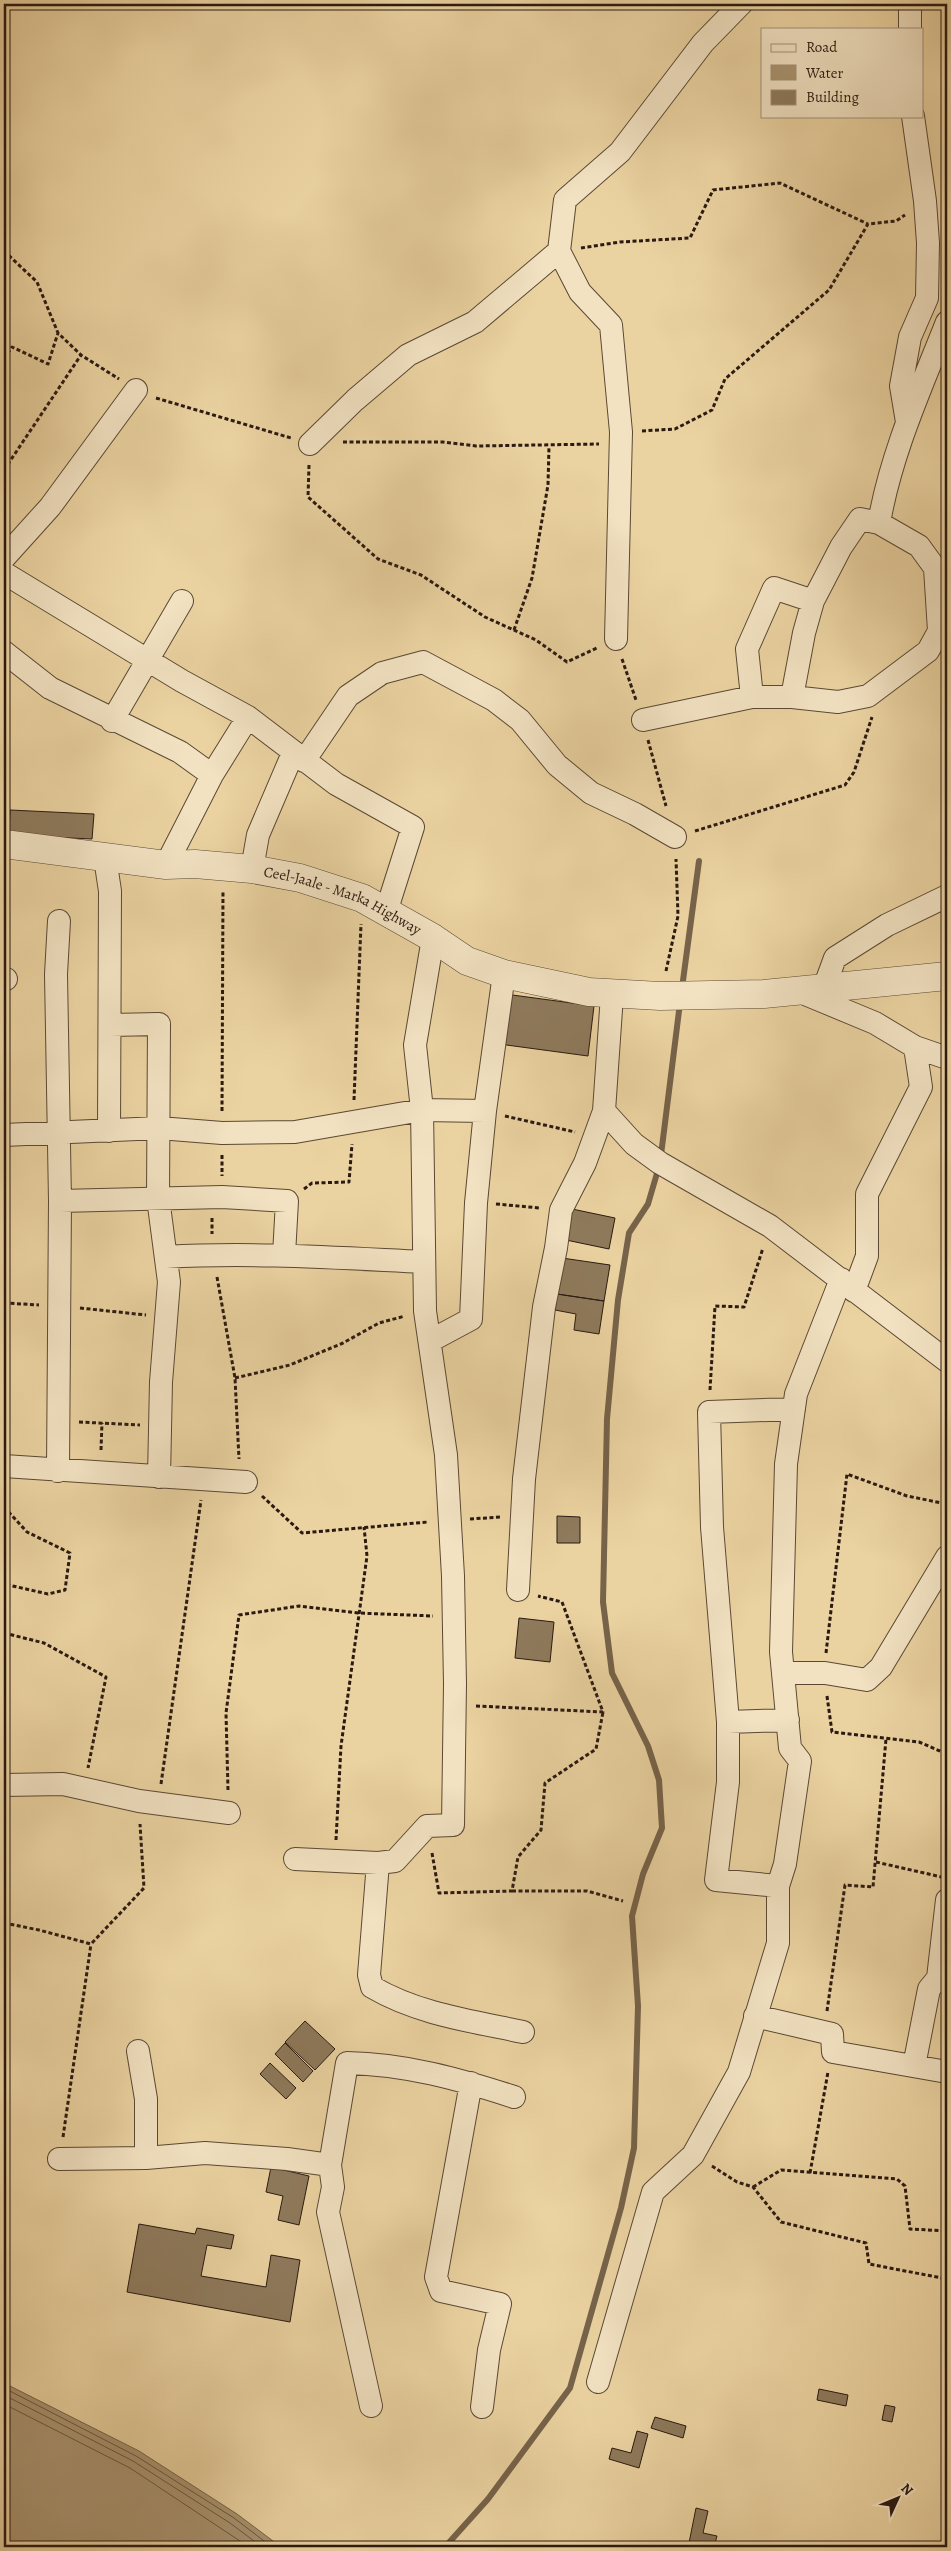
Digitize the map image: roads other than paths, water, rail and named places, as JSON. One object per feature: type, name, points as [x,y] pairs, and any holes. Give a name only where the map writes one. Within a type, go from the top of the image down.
[{"type":"street","points":[[616,639],[621,437],[611,325],[580,292],[559,251],[564,222],[565,200],[620,152],[703,43],[741,4]]},
{"type":"street","points":[[910,4],[910,28]]},
{"type":"street","points":[[907,422],[901,386],[910,337],[927,298],[928,243],[925,201],[912,118]]},
{"type":"street","points":[[310,444],[355,400],[408,355],[475,322],[559,251]]},
{"type":"street","points":[[879,522],[885,486],[907,422],[946,327]]},
{"type":"street","points":[[4,558],[50,507],[136,390]]},
{"type":"street","points":[[643,720],[752,697],[792,697],[838,702],[868,696],[928,651],[943,630],[941,567],[919,546],[879,522],[860,518],[841,547],[813,601],[804,633],[792,697]]},
{"type":"street","points":[[4,573],[149,659],[182,681],[248,717],[336,784],[413,827],[386,912]]},
{"type":"street","points":[[752,697],[747,649],[774,588],[813,601]]},
{"type":"street","points":[[112,721],[182,601]]},
{"type":"street","points":[[4,652],[50,688],[112,721],[180,752],[212,775]]},
{"type":"street","points":[[252,869],[258,836],[299,757],[348,696],[382,673],[423,662],[494,700],[520,720],[558,765],[591,793],[635,814],[675,837]]},
{"type":"street","points":[[166,865],[212,775],[248,717]]},
{"type":"street","name":"Ceel-Jaale - Marka Highway","points":[[5,844],[166,865],[195,864],[252,869],[300,878],[362,898],[433,938],[467,961],[504,974],[589,992],[612,995],[665,996],[764,994],[947,976]]},
{"type":"street","points":[[105,858],[110,891],[109,1130]]},
{"type":"street","points":[[947,896],[887,925],[836,958],[811,989],[915,1047],[947,1058]]},
{"type":"street","points":[[58,922],[56,974],[60,1201],[58,1471]]},
{"type":"street","points":[[295,1859],[378,1863],[395,1861],[427,1826],[453,1824],[455,1705],[450,1520],[446,1454],[425,1311],[422,1110],[415,1045],[433,938]]},
{"type":"street","points":[[430,1341],[471,1319],[476,1203],[485,1111],[504,974]]},
{"type":"street","points":[[518,1590],[524,1479],[544,1308],[556,1248],[561,1210],[585,1163],[604,1111],[612,995]]},
{"type":"street","points":[[110,1025],[159,1024],[158,1198],[169,1282],[160,1426],[159,1478]]},
{"type":"street","points":[[598,2382],[653,2192],[693,2155],[739,2072],[778,1942],[778,1886],[785,1864],[800,1761],[790,1748],[781,1652],[786,1464],[796,1394],[847,1285],[868,1256],[866,1194],[921,1086],[915,1047]]},
{"type":"street","points":[[4,1135],[159,1128],[222,1133],[295,1132],[422,1110],[485,1111]]},
{"type":"street","points":[[604,1111],[634,1144],[660,1163],[770,1226],[947,1360]]},
{"type":"street","points":[[60,1201],[217,1197],[286,1201],[284,1255]]},
{"type":"street","points":[[166,1257],[213,1254],[284,1255],[424,1262]]},
{"type":"street","points":[[778,1886],[716,1880],[728,1782],[728,1722],[712,1527],[709,1412],[794,1409]]},
{"type":"street","points":[[4,1466],[159,1478],[243,1482]]},
{"type":"street","points":[[783,1673],[825,1673],[867,1680],[881,1667],[947,1557]]},
{"type":"street","points":[[728,1722],[788,1720]]},
{"type":"street","points":[[4,1784],[63,1784],[149,1802],[228,1813]]},
{"type":"street","points":[[378,1863],[369,1975],[372,1987],[391,1998],[429,2012],[523,2032]]},
{"type":"street","points":[[914,2066],[930,1988],[938,1978],[947,1900]]},
{"type":"street","points":[[755,2016],[828,2042],[914,2066],[947,2072]]},
{"type":"street","points":[[138,2051],[146,2099],[146,2158]]},
{"type":"street","points":[[371,2406],[328,2212],[333,2187],[330,2165],[347,2063],[379,2063],[424,2071],[471,2083],[514,2097]]},
{"type":"street","points":[[471,2083],[436,2276],[441,2291],[500,2304],[489,2350],[482,2407]]},
{"type":"street","points":[[59,2158],[146,2158],[205,2153],[287,2159],[330,2165]]},
{"type":"water","points":[[4,2383],[139,2451],[237,2514],[281,2547],[4,2547]]},
{"type":"waterway","points":[[682,988],[699,861]]},
{"type":"waterway","points":[[445,2547],[488,2499],[570,2388],[621,2208],[634,2148],[638,2006],[632,1916],[643,1874],[662,1828],[659,1780],[648,1746],[612,1673],[603,1602],[607,1419],[618,1300],[629,1233],[648,1204],[660,1163],[680,1003]]}]
